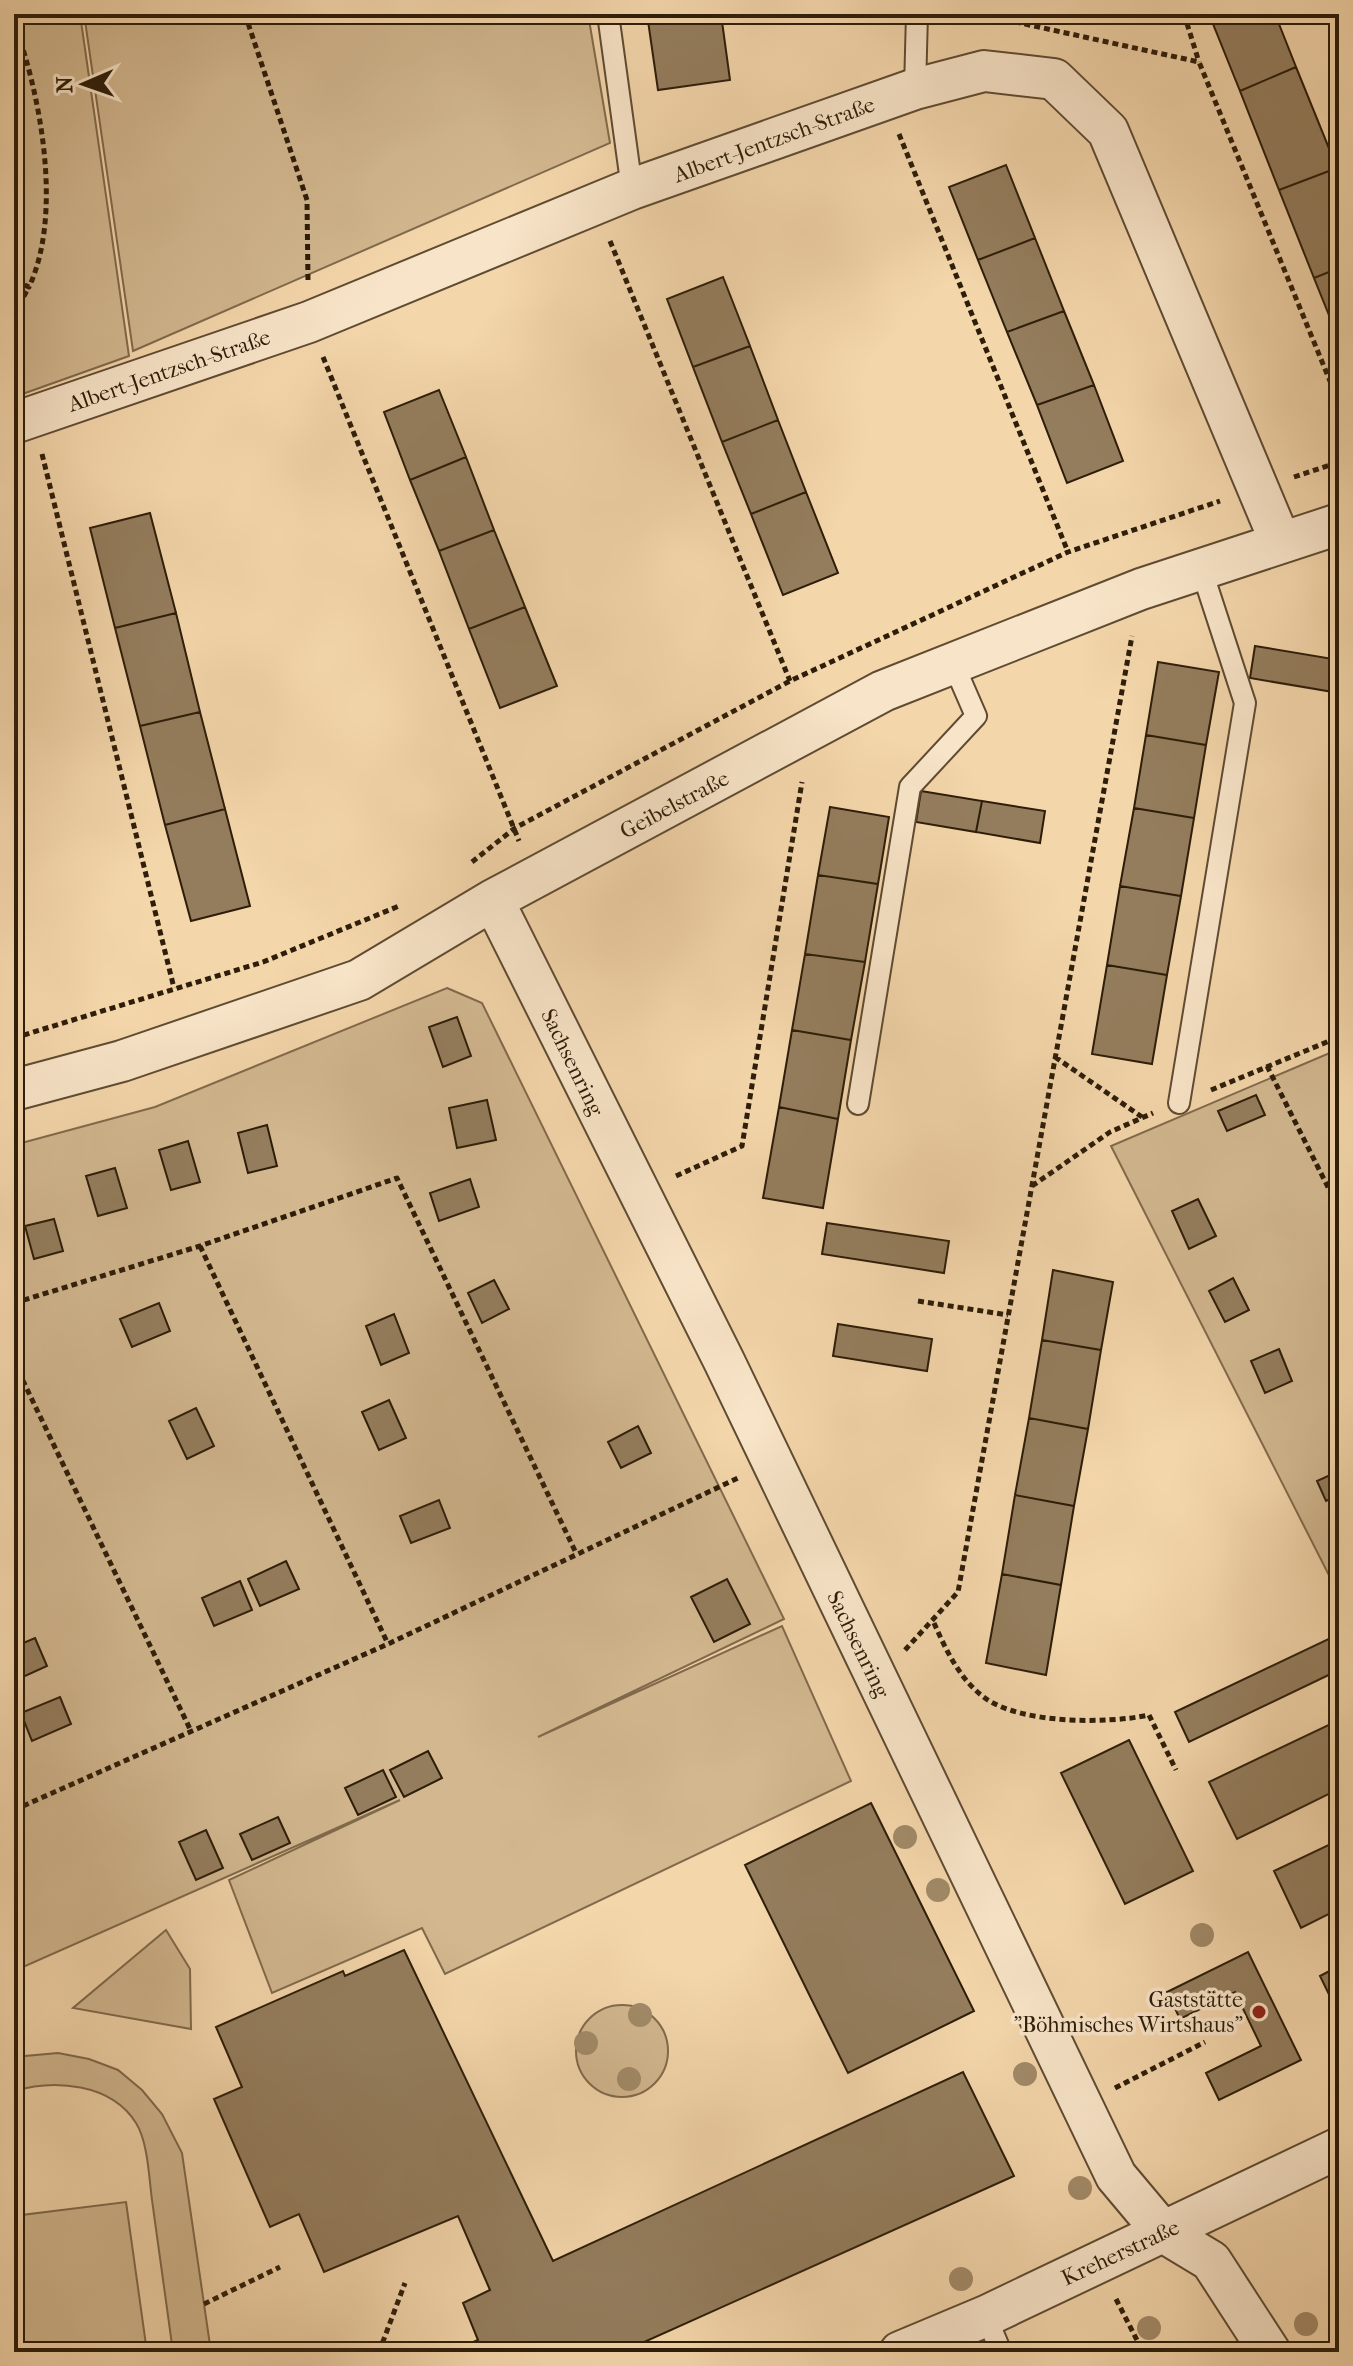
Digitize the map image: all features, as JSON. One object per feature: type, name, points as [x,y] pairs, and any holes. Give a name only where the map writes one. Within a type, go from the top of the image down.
[{"type":"street","name":"Albert-Jentzsch-Straße","points":[[23,420],[309,322],[632,189],[900,94],[984,71],[1054,79],[1108,131],[1280,541]]},
{"type":"street","name":"Geibelstraße","points":[[14,1090],[122,1061],[359,980],[493,900],[883,691],[1141,589],[1339,524]]},
{"type":"street","name":"Sachsenring","points":[[493,900],[772,1464],[1116,2176],[1163,2232],[1211,2261],[1270,2352]]},
{"type":"street","name":"Kreherstraße","points":[[900,2352],[993,2334],[1097,2263],[1339,2148]]},
{"type":"lane","points":[[608,14],[632,189]]},
{"type":"lane","points":[[900,94],[917,17]]},
{"type":"lane","points":[[1179,1103],[1245,703],[1201,568]]},
{"type":"lane","points":[[858,1104],[910,787],[976,716],[953,663]]},
{"type":"path","points":[[14,314],[39,264],[46,214],[38,118],[27,60],[14,20],[19,14]]},
{"type":"path","points":[[245,14],[307,200],[309,322],[515,828],[532,880]]},
{"type":"path","points":[[1002,19],[1017,14]]},
{"type":"path","points":[[1184,14],[1199,62],[1339,403]]},
{"type":"path","points":[[917,17],[1002,19],[1199,62]]},
{"type":"path","points":[[900,94],[1068,552]]},
{"type":"path","points":[[595,205],[790,681]]},
{"type":"path","points":[[14,280],[29,287]]},
{"type":"path","points":[[23,420],[174,988]]},
{"type":"path","points":[[466,867],[515,828],[790,681],[1068,552],[1339,462]]},
{"type":"path","points":[[876,1679],[934,1623],[958,1592],[1141,589]]},
{"type":"path","points":[[638,1193],[742,1146],[810,731]]},
{"type":"path","points":[[14,1038],[263,962],[403,904]]},
{"type":"path","points":[[1055,1057],[1143,1118]]},
{"type":"path","points":[[1267,1066],[1339,1209]]},
{"type":"path","points":[[14,1303],[200,1246],[397,1178],[576,1553]]},
{"type":"path","points":[[200,1246],[388,1644]]},
{"type":"path","points":[[918,1301],[1008,1315]]},
{"type":"path","points":[[14,1362],[190,1730]]},
{"type":"path","points":[[14,1810],[388,1644],[576,1553],[772,1464]]},
{"type":"path","points":[[934,1623],[949,1658],[987,1700],[1064,1720],[1119,1722],[1149,1715],[1176,1770]]},
{"type":"path","points":[[1082,2105],[1205,2042]]},
{"type":"path","points":[[1097,2263],[1143,2352]]},
{"type":"path","points":[[204,2304],[280,2267]]},
{"type":"path","points":[[379,2352],[405,2283]]},
{"type":"shaded area","points":[[14,14],[80,14],[129,356],[14,397]]},
{"type":"shaded area","points":[[84,14],[588,14],[610,143],[133,351]]},
{"type":"shaded area","points":[[447,988],[482,1003],[784,1619],[538,1737],[782,1626],[851,1781],[445,1974],[422,1928],[272,1993],[229,1880],[400,1800],[14,1971],[14,1145],[155,1107]]},
{"type":"shaded area","points":[[1339,1049],[1339,1595],[1111,1146]]},
{"type":"shaded area","points":[[166,1930],[190,1969],[191,2029],[73,2008]]},
{"type":"shaded area","points":[[622,2005],[640,2008],[655,2018],[665,2033],[668,2051],[665,2069],[655,2084],[640,2094],[622,2097],[604,2094],[589,2084],[579,2069],[576,2051],[579,2033],[589,2018],[604,2008]]},
{"type":"shaded area","points":[[58,2053],[89,2059],[118,2070],[142,2090],[162,2114],[182,2153],[211,2352],[173,2352],[147,2160],[136,2123],[112,2099],[97,2092],[64,2085],[14,2091],[14,2057]]},
{"type":"shaded area","points":[[126,2202],[147,2352],[14,2352],[14,2216]]},
{"type":"building","points":[[647,14],[721,14],[730,80],[658,90]]},
{"type":"building","points":[[1209,14],[1275,14],[1296,67],[1240,91]]},
{"type":"building","points":[[1296,67],[1337,168],[1279,190],[1240,91]]},
{"type":"building","points":[[1006,165],[1035,238],[978,260],[949,187]]},
{"type":"building","points":[[1337,168],[1339,268],[1314,278],[1279,190]]},
{"type":"building","points":[[1035,238],[1064,311],[1007,332],[978,260]]},
{"type":"building","points":[[1339,268],[1339,340],[1314,278]]},
{"type":"building","points":[[723,277],[750,346],[693,367],[667,299]]},
{"type":"building","points":[[1064,311],[1094,385],[1037,405],[1007,332]]},
{"type":"building","points":[[750,346],[778,420],[722,442],[693,367]]},
{"type":"building","points":[[1094,385],[1123,461],[1067,483],[1037,405]]},
{"type":"building","points":[[439,390],[466,457],[410,480],[384,412]]},
{"type":"building","points":[[778,420],[806,492],[751,514],[722,442]]},
{"type":"building","points":[[466,457],[494,530],[439,551],[410,480]]},
{"type":"building","points":[[806,492],[838,573],[783,595],[751,514]]},
{"type":"building","points":[[150,513],[176,613],[115,628],[90,528]]},
{"type":"building","points":[[494,530],[525,607],[469,629],[439,551]]},
{"type":"building","points":[[525,607],[557,686],[500,708],[469,629]]},
{"type":"building","points":[[176,613],[200,712],[140,726],[115,628]]},
{"type":"building","points":[[1255,646],[1339,660],[1339,693],[1250,678]]},
{"type":"building","points":[[1158,662],[1219,672],[1206,745],[1146,735]]},
{"type":"building","points":[[200,712],[225,809],[165,825],[140,726]]},
{"type":"building","points":[[1146,735],[1206,745],[1194,818],[1134,808]]},
{"type":"building","points":[[921,791],[982,801],[976,832],[916,822]]},
{"type":"building","points":[[982,801],[1045,811],[1040,843],[976,832]]},
{"type":"building","points":[[830,807],[889,817],[878,884],[818,875]]},
{"type":"building","points":[[1134,808],[1194,818],[1181,896],[1120,886]]},
{"type":"building","points":[[225,809],[250,906],[191,921],[165,825]]},
{"type":"building","points":[[818,875],[878,884],[865,962],[805,954]]},
{"type":"building","points":[[1120,886],[1181,896],[1167,975],[1107,965]]},
{"type":"building","points":[[805,954],[865,962],[851,1040],[792,1030]]},
{"type":"building","points":[[1107,965],[1167,975],[1152,1064],[1092,1054]]},
{"type":"building","points":[[457,1017],[471,1056],[443,1067],[429,1027]]},
{"type":"building","points":[[792,1030],[851,1040],[838,1119],[779,1107]]},
{"type":"building","points":[[1256,1095],[1265,1115],[1227,1131],[1218,1111]]},
{"type":"building","points":[[487,1100],[496,1140],[457,1148],[449,1108]]},
{"type":"building","points":[[779,1107],[838,1119],[823,1208],[763,1198]]},
{"type":"building","points":[[267,1125],[277,1166],[248,1173],[238,1133]]},
{"type":"building","points":[[188,1141],[200,1182],[171,1190],[159,1150]]},
{"type":"building","points":[[115,1168],[127,1208],[98,1216],[86,1176]]},
{"type":"building","points":[[470,1179],[479,1207],[439,1221],[430,1193]]},
{"type":"building","points":[[1198,1199],[1216,1236],[1189,1249],[1172,1211]]},
{"type":"building","points":[[54,1219],[63,1251],[34,1259],[25,1226]]},
{"type":"building","points":[[827,1223],[949,1241],[944,1273],[822,1254]]},
{"type":"building","points":[[1053,1270],[1113,1282],[1101,1350],[1042,1340]]},
{"type":"building","points":[[1233,1278],[1249,1310],[1225,1322],[1209,1291]]},
{"type":"building","points":[[494,1280],[509,1309],[482,1323],[468,1293]]},
{"type":"building","points":[[159,1303],[170,1331],[132,1347],[120,1319]]},
{"type":"building","points":[[394,1314],[409,1353],[381,1365],[366,1326]]},
{"type":"building","points":[[838,1324],[932,1339],[927,1371],[833,1356]]},
{"type":"building","points":[[1042,1340],[1101,1350],[1088,1429],[1029,1418]]},
{"type":"building","points":[[1279,1349],[1292,1381],[1265,1393],[1251,1361]]},
{"type":"building","points":[[389,1400],[406,1438],[379,1450],[362,1412]]},
{"type":"building","points":[[196,1408],[214,1446],[187,1459],[169,1421]]},
{"type":"building","points":[[1029,1418],[1088,1429],[1074,1506],[1015,1495]]},
{"type":"building","points":[[638,1426],[651,1453],[621,1468],[608,1442]]},
{"type":"building","points":[[1339,1471],[1339,1495],[1326,1501],[1317,1481]]},
{"type":"building","points":[[1015,1495],[1074,1506],[1061,1585],[1002,1574]]},
{"type":"building","points":[[439,1500],[450,1528],[411,1543],[400,1516]]},
{"type":"building","points":[[286,1561],[299,1589],[260,1606],[248,1579]]},
{"type":"building","points":[[1002,1574],[1061,1585],[1046,1675],[986,1663]]},
{"type":"building","points":[[727,1579],[750,1624],[714,1642],[691,1597]]},
{"type":"building","points":[[240,1581],[252,1610],[214,1626],[202,1598]]},
{"type":"building","points":[[1339,1634],[1339,1670],[1189,1742],[1175,1712]]},
{"type":"building","points":[[35,1638],[47,1666],[14,1681],[14,1647]]},
{"type":"building","points":[[60,1697],[71,1724],[32,1741],[21,1713]]},
{"type":"building","points":[[1339,1720],[1339,1789],[1237,1839],[1209,1782]]},
{"type":"building","points":[[1129,1740],[1193,1871],[1125,1904],[1061,1773]]},
{"type":"building","points":[[428,1751],[442,1778],[404,1797],[390,1770]]},
{"type":"building","points":[[383,1770],[396,1797],[358,1815],[345,1788]]},
{"type":"building","points":[[871,1803],[974,2011],[848,2073],[745,1865]]},
{"type":"building","points":[[278,1817],[290,1843],[252,1860],[240,1834]]},
{"type":"building","points":[[206,1830],[223,1868],[196,1880],[179,1842]]},
{"type":"building","points":[[1339,1840],[1339,1909],[1301,1928],[1274,1871]]},
{"type":"building","points":[[404,1950],[553,2261],[963,2072],[1014,2176],[622,2352],[450,2352],[478,2340],[463,2303],[490,2290],[458,2216],[324,2272],[299,2214],[270,2227],[214,2099],[242,2087],[216,2027],[343,1971],[345,1976]]},
{"type":"building","points":[[1248,1952],[1301,2060],[1219,2100],[1206,2073],[1261,2046],[1235,1992],[1180,2019],[1167,1992]]},
{"type":"building","points":[[1339,1966],[1339,2015],[1320,1976]]},
{"type":"place","name":"Gaststätte \"Böhmisches Wirtshaus\"","points":[[1259,2012]]}]
